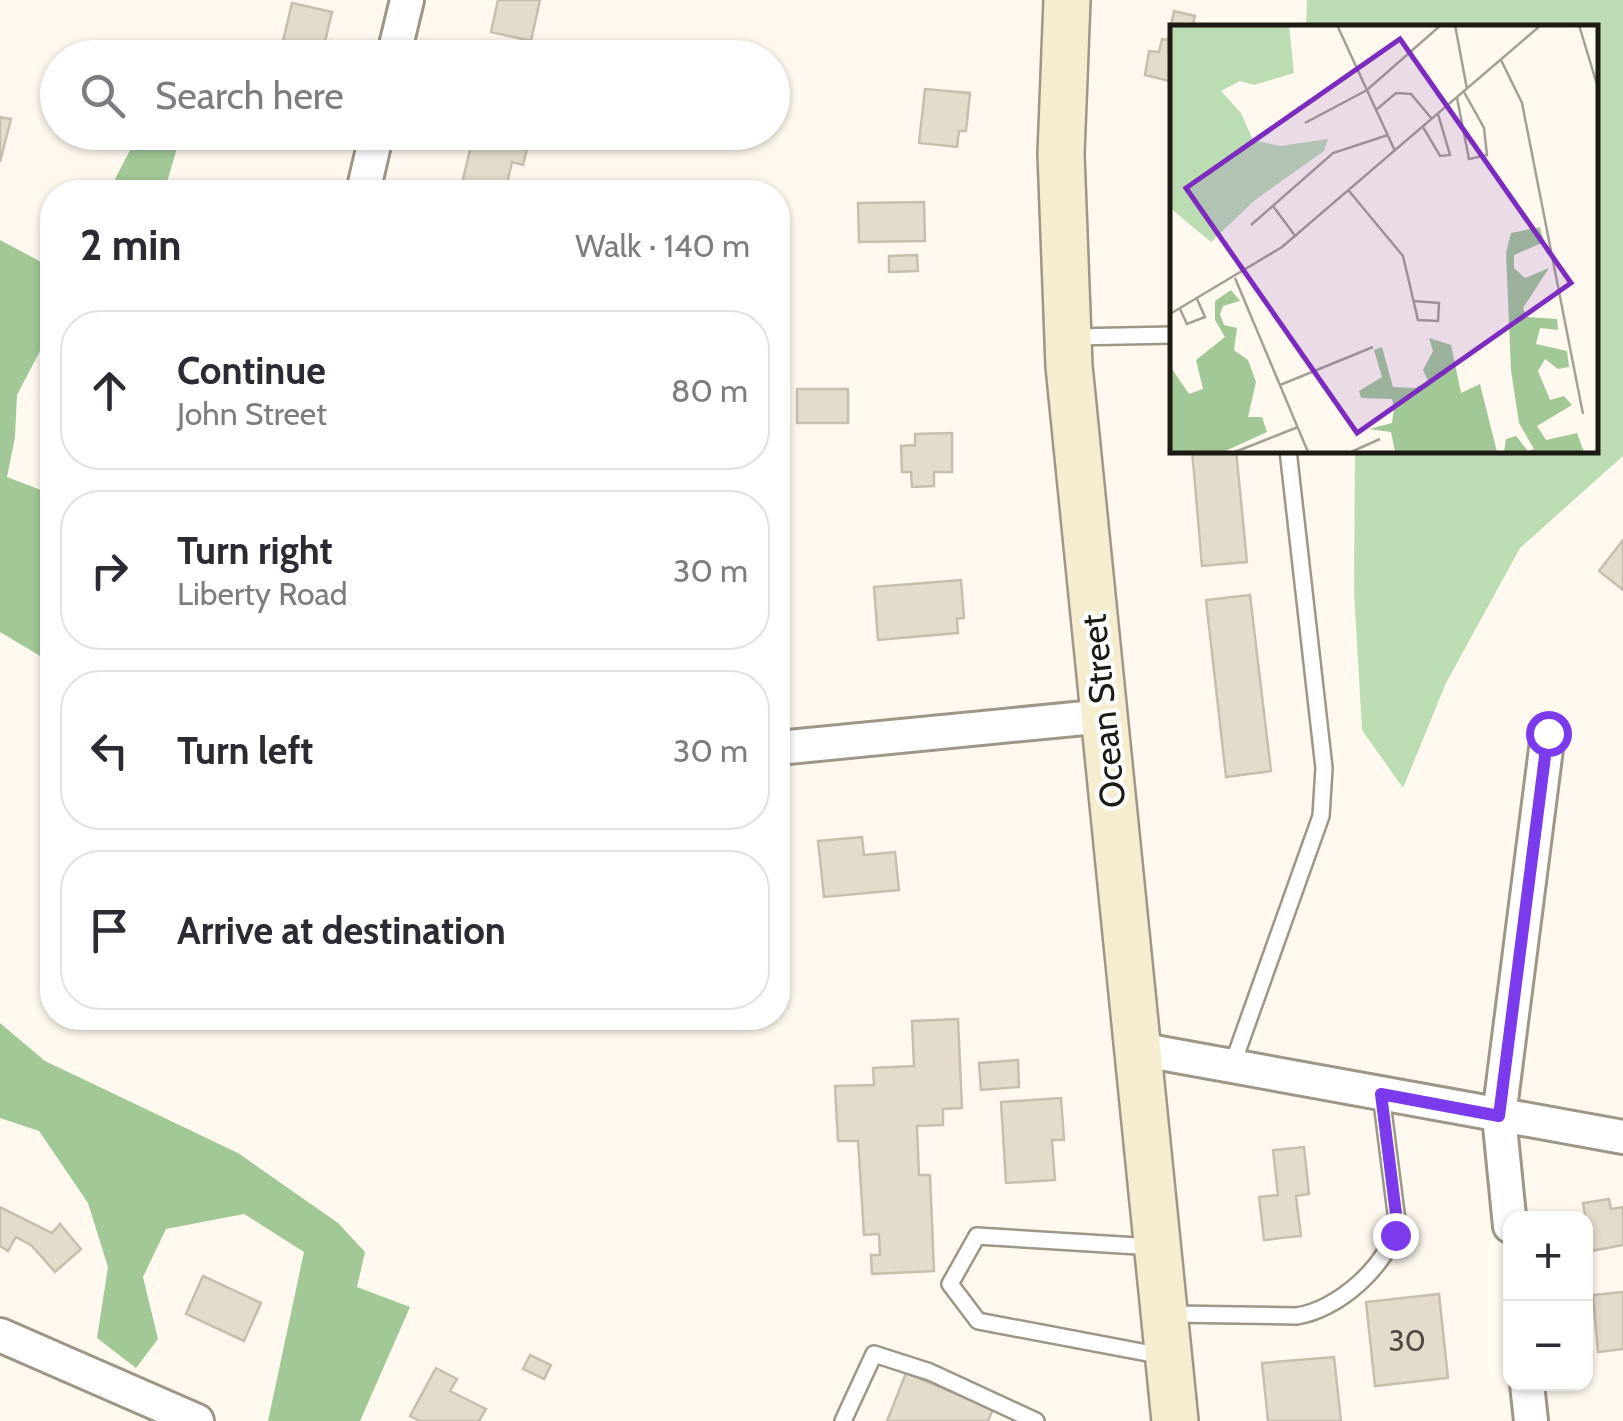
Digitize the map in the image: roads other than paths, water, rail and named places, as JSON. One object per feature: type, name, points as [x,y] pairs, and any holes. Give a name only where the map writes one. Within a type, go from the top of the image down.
[{"type":"main road","name":"Ocean Street","points":[[1067,0],[1061,154],[1067,338],[1175,1421]]},
{"type":"street","points":[[398,40],[406,0]]},
{"type":"street","points":[[366,180],[372,150]]},
{"type":"street","points":[[790,747],[1105,716]]},
{"type":"street","points":[[1508,1211],[1499,1116],[1548,733]]},
{"type":"street","points":[[1138,1049],[1623,1137]]},
{"type":"street","points":[[0,1335],[197,1421]]},
{"type":"street","points":[[1528,1391],[1531,1421]]},
{"type":"lane","points":[[1067,338],[1170,335]]},
{"type":"lane","points":[[1232,1066],[1321,816],[1324,768],[1288,452]]},
{"type":"lane","points":[[1158,1247],[977,1236],[950,1284],[978,1320],[1167,1335],[1312,1314],[1344,1296],[1380,1258],[1395,1235],[1397,1222],[1381,1094]]},
{"type":"lane","points":[[843,1421],[874,1354],[930,1372],[1036,1421]]}]
